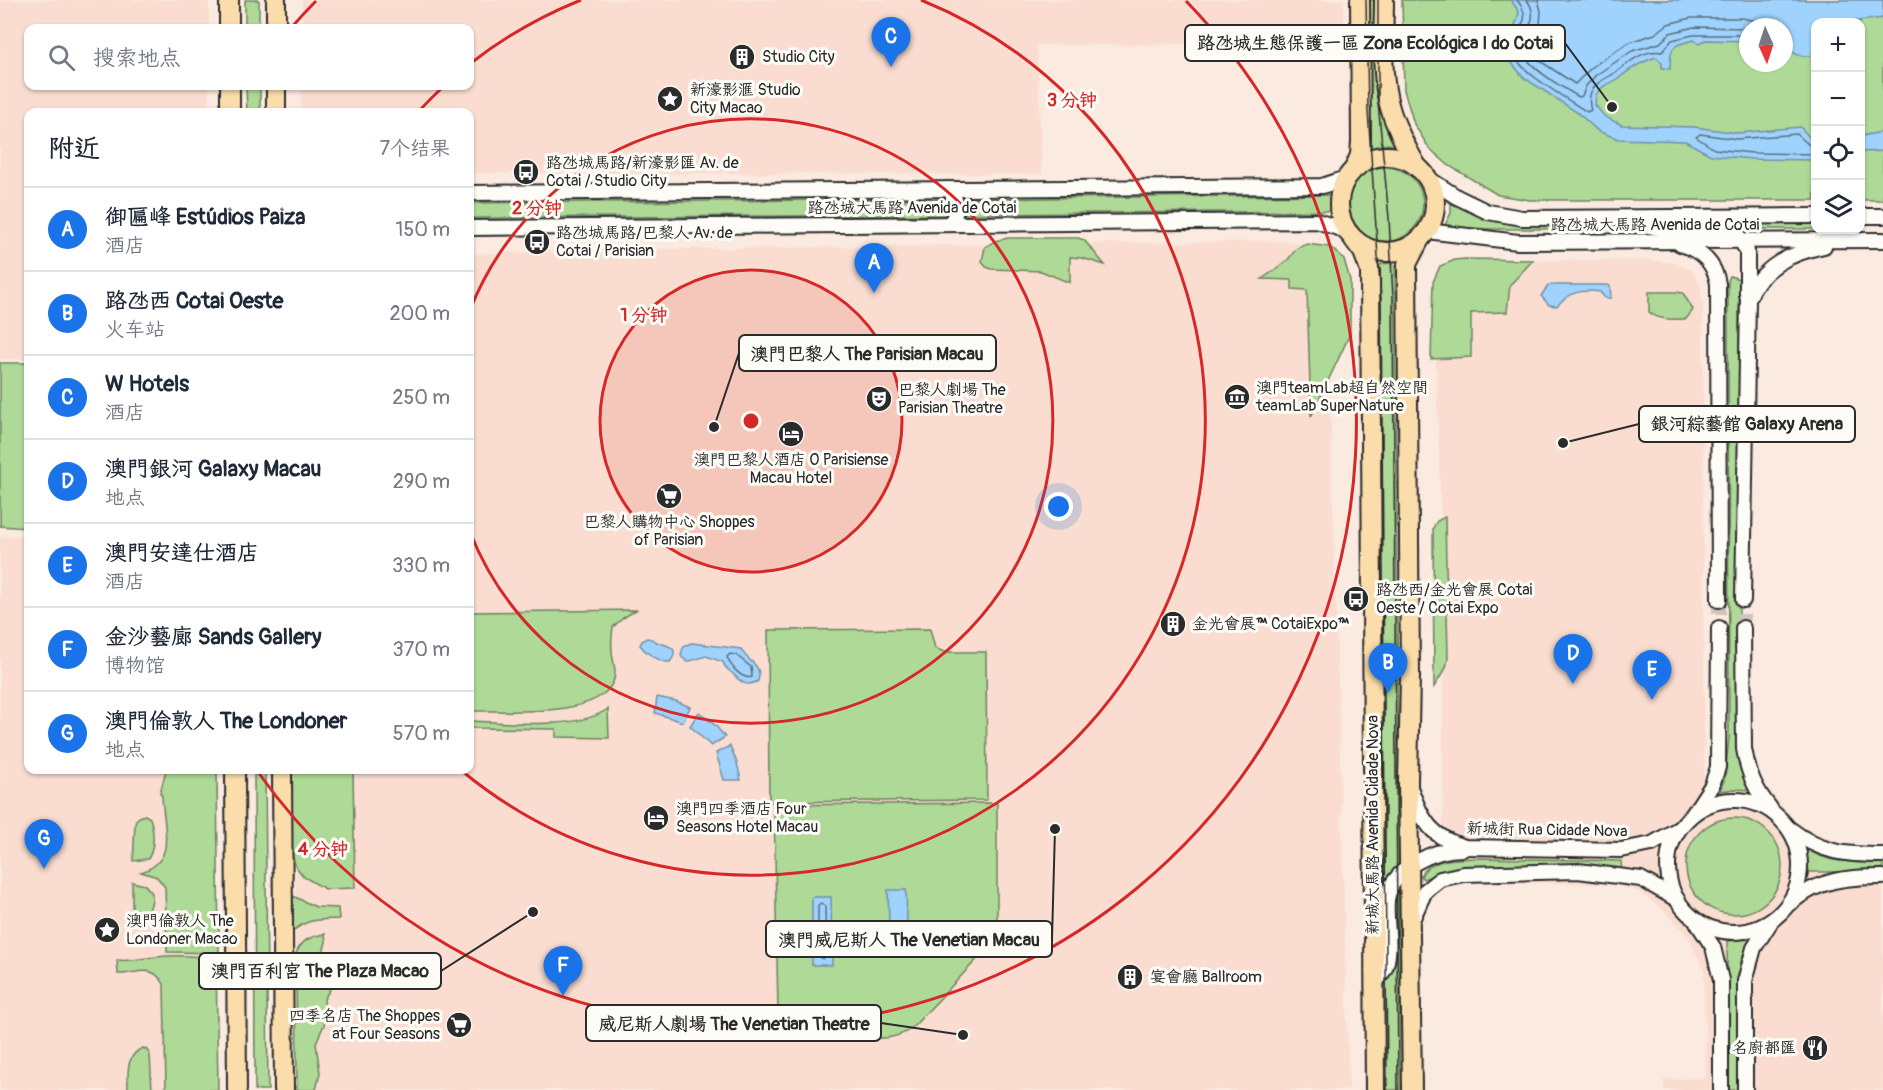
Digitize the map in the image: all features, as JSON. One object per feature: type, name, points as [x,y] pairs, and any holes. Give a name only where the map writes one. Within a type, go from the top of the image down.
[{"type":"main road","points":[[229,0],[229,24]]},
{"type":"main road","points":[[276,0],[276,24]]},
{"type":"main road","points":[[1360,0],[1362,141],[1360,155],[1339,193],[1338,209],[1342,224],[1352,239],[1366,248],[1379,252],[1394,252],[1407,248],[1423,236]]},
{"type":"main road","points":[[1384,0],[1385,83],[1390,107],[1396,125],[1433,189],[1435,204],[1433,218],[1407,264],[1410,676],[1408,782],[1412,1090]]},
{"type":"main road","points":[[230,90],[230,108]]},
{"type":"main road","points":[[276,90],[276,108]]},
{"type":"main road","points":[[1350,174],[1365,161],[1393,156],[1406,160],[1422,172]]},
{"type":"main road","name":"新城大馬路 Avenida Cidade Nova","points":[[1352,239],[1363,252],[1370,271],[1375,1090]]},
{"type":"main road","points":[[235,774],[237,1090]]},
{"type":"main road","points":[[282,774],[285,1090]]},
{"type":"street","name":"路氹城大馬路 Avenida de Cotai","points":[[1422,172],[1456,196],[1488,212],[1522,218],[1811,216]]},
{"type":"street","name":"路氹城大馬路 Avenida de Cotai","points":[[474,193],[1322,186],[1350,174]]},
{"type":"street","points":[[948,189],[953,194],[957,205],[955,216],[949,224]]},
{"type":"street","points":[[1865,216],[1883,216]]},
{"type":"street","points":[[1605,218],[1656,227],[1719,227],[1735,232],[1747,251],[1743,600]]},
{"type":"street","name":"路氹城大馬路 Avenida de Cotai","points":[[474,228],[1317,221],[1330,224],[1352,239]]},
{"type":"street","name":"路氹城大馬路 Avenida de Cotai","points":[[1423,236],[1518,242],[1883,240]]},
{"type":"street","points":[[1747,307],[1748,299],[1758,280],[1779,262],[1808,249],[1850,240]]},
{"type":"street","points":[[1664,241],[1683,245],[1701,254],[1710,263],[1717,277],[1719,600]]},
{"type":"street","points":[[1743,627],[1744,749],[1753,783],[1773,812],[1788,828],[1802,838],[1834,852],[1851,855],[1883,855]]},
{"type":"street","points":[[1719,628],[1718,767],[1708,792],[1680,828],[1670,849],[1668,872],[1674,894],[1695,919],[1713,947],[1721,980],[1721,1090]]},
{"type":"street","name":"新城街 Rua Cidade Nova","points":[[1408,782],[1415,802],[1428,826],[1450,843],[1480,849],[1621,850],[1638,848],[1665,838],[1680,828]]},
{"type":"street","points":[[1692,815],[1704,807],[1732,800],[1760,805],[1773,812]]},
{"type":"street","points":[[1787,906],[1798,885],[1800,873],[1798,849],[1788,828]]},
{"type":"street","points":[[1374,985],[1386,966],[1387,898],[1394,883],[1409,867],[1441,851],[1480,849]]},
{"type":"street","points":[[1548,849],[1556,864],[1573,867],[1578,871]]},
{"type":"street","points":[[1410,925],[1425,891],[1440,879],[1449,876],[1578,871],[1641,879],[1680,901]]},
{"type":"street","points":[[1745,1090],[1745,981],[1754,948],[1773,919],[1800,895],[1816,886],[1849,877],[1883,877]]},
{"type":"street","points":[[1695,919],[1714,928],[1734,932],[1755,928],[1773,919]]},
{"type":"shaded area","points":[[0,0],[209,0],[209,24],[24,24],[24,90],[209,90],[209,108],[24,108],[24,359],[0,359]]},
{"type":"shaded area","name":"新濠影滙 Studio City Macao","points":[[302,0],[1344,0],[1344,44],[1037,45],[1042,174],[474,173],[474,108],[301,108],[301,90],[474,90],[474,24],[302,24]]},
{"type":"shaded area","points":[[1283,241],[1311,248],[1327,281],[1349,1090],[293,1090],[297,774],[474,774],[474,254],[594,250]]},
{"type":"shaded area","points":[[1483,260],[1653,260],[1676,263],[1692,270],[1700,284],[1703,306],[1704,774],[1757,775],[1798,825],[1829,839],[1859,847],[1883,847],[1883,1090],[1664,1090],[1664,1079],[1706,1078],[1704,970],[1689,937],[1666,912],[1639,892],[1613,884],[1461,882],[1443,885],[1443,595],[1434,296]]},
{"type":"shaded area","name":"澳門倫敦人 The Londoner Macao","points":[[24,536],[24,774],[212,774],[216,1090],[0,1090],[0,537]]},
{"type":"green space","points":[[245,0],[259,0],[259,24],[245,24]]},
{"type":"green space","points":[[1366,0],[1378,0],[1399,146],[1388,144],[1366,149]]},
{"type":"green space","points":[[1402,0],[1883,0],[1883,200],[1865,200],[1865,18],[1811,18],[1811,200],[1530,200],[1498,195],[1448,165],[1429,148],[1414,124],[1404,90]]},
{"type":"green space","points":[[246,90],[260,90],[260,108],[247,108]]},
{"type":"green space","points":[[1379,167],[1393,167],[1407,173],[1417,183],[1423,197],[1421,218],[1407,235],[1393,241],[1379,241],[1365,235],[1355,225],[1349,211],[1349,197],[1355,183],[1365,173]]},
{"type":"green space","points":[[1332,195],[1332,211],[964,214],[967,207],[964,199]]},
{"type":"green space","points":[[946,199],[951,206],[946,215],[474,218],[474,203]]},
{"type":"green space","points":[[1451,202],[1482,217],[1507,223],[1811,223],[1811,229],[1444,227],[1451,213]]},
{"type":"green space","points":[[1008,238],[1078,238],[1084,240],[1105,265],[1070,257],[1070,283],[1041,271],[986,267],[982,261],[985,247],[995,241]]},
{"type":"green space","points":[[1307,244],[1330,247],[1344,259],[1350,280],[1350,334],[1311,417],[1307,290],[1292,289],[1292,280],[1262,279],[1286,262],[1297,248]]},
{"type":"green space","points":[[1465,259],[1533,260],[1510,285],[1507,312],[1471,313],[1471,357],[1431,359],[1433,282],[1440,266]]},
{"type":"green space","points":[[1390,263],[1395,266],[1400,1090],[1384,1090],[1377,271],[1378,266]]},
{"type":"green space","points":[[1730,276],[1739,279],[1739,753],[1745,779],[1751,790],[1720,791],[1725,777],[1729,737],[1728,281]]},
{"type":"green space","points":[[1649,292],[1683,293],[1693,310],[1686,319],[1662,318],[1649,312]]},
{"type":"green space","points":[[0,363],[24,363],[24,528],[0,526]]},
{"type":"green space","points":[[1445,517],[1448,658],[1446,668],[1434,687],[1433,528],[1437,521]]},
{"type":"green space","points":[[636,610],[613,627],[615,674],[613,682],[604,694],[589,702],[570,707],[526,711],[474,711],[474,612]]},
{"type":"green space","points":[[930,629],[935,648],[944,652],[986,652],[987,800],[769,802],[768,630]]},
{"type":"green space","points":[[608,709],[609,738],[556,737],[556,729],[474,728],[474,721],[541,724],[560,723],[594,716]]},
{"type":"green space","points":[[165,774],[217,774],[219,953],[167,952],[165,887],[157,877],[141,872],[153,867],[160,860],[164,851],[166,830],[160,793]]},
{"type":"green space","points":[[254,774],[265,774],[268,1090],[255,1090]]},
{"type":"green space","points":[[290,774],[353,774],[355,888],[325,889],[304,877],[296,867],[291,852]]},
{"type":"green space","points":[[997,803],[997,938],[913,1027],[893,1037],[856,1038],[856,1010],[778,1011],[774,805]]},
{"type":"green space","points":[[145,815],[150,818],[153,833],[152,850],[148,859],[133,861],[136,820]]},
{"type":"green space","points":[[1734,818],[1752,822],[1768,832],[1778,848],[1782,866],[1778,884],[1768,900],[1752,910],[1734,914],[1716,910],[1700,900],[1690,884],[1686,866],[1690,848],[1700,832],[1716,822]]},
{"type":"green space","points":[[1806,849],[1834,860],[1883,862],[1883,872],[1809,872]]},
{"type":"green space","points":[[1479,858],[1621,861],[1622,872],[1474,868],[1448,871],[1423,879],[1421,876],[1431,865],[1438,862]]},
{"type":"green space","points":[[132,882],[145,885],[152,893],[152,899],[148,910],[132,918]]},
{"type":"green space","points":[[293,896],[316,907],[338,908],[339,919],[309,922],[292,932]]},
{"type":"green space","points":[[325,934],[326,942],[323,953],[341,954],[341,962],[338,976],[324,999],[326,1020],[316,1043],[320,1073],[316,1090],[297,1090],[296,954],[307,940]]},
{"type":"green space","points":[[1753,939],[1744,952],[1739,971],[1739,1090],[1728,1090],[1727,941]]},
{"type":"green space","points":[[216,955],[218,1090],[166,1090],[164,984],[155,974],[149,972],[118,974],[117,960],[176,956],[213,959]]},
{"type":"green space","points":[[143,1048],[150,1055],[152,1090],[128,1090],[130,1060],[137,1051]]},
{"type":"water","points":[[1511,0],[1883,0],[1883,18],[1865,20],[1865,18],[1811,18],[1811,56],[1798,55],[1793,52],[1793,18],[1739,18],[1739,41],[1705,40],[1699,44],[1694,40],[1677,45],[1672,51],[1670,69],[1662,68],[1662,63],[1656,57],[1632,68],[1603,87],[1596,95],[1595,105],[1605,117],[1622,125],[1694,127],[1738,133],[1800,127],[1811,139],[1811,160],[1752,159],[1711,155],[1685,141],[1618,139],[1598,131],[1578,113],[1523,77],[1512,63],[1505,49],[1519,12]]},
{"type":"water","points":[[1883,132],[1883,151],[1865,152],[1865,135]]},
{"type":"water","points":[[1607,285],[1610,286],[1611,298],[1605,298],[1600,292],[1582,291],[1566,297],[1557,306],[1549,305],[1541,296],[1548,286]]},
{"type":"water","points":[[647,638],[674,650],[670,662],[658,659],[640,645]]},
{"type":"water","points":[[692,643],[741,649],[758,670],[758,681],[750,684],[744,683],[727,669],[723,662],[706,656],[687,662],[681,656],[682,651],[685,646]]},
{"type":"water","points":[[657,697],[690,707],[683,722],[655,713]]},
{"type":"water","points":[[699,712],[725,737],[711,746],[690,726]]},
{"type":"water","points":[[730,746],[741,780],[724,780],[716,753]]},
{"type":"water","points":[[888,890],[906,890],[908,953],[890,954]]},
{"type":"water","points":[[812,897],[831,897],[832,965],[812,965]]},
{"type":"tunnel","points":[[1719,600],[1719,628]]},
{"type":"tunnel","points":[[1743,600],[1743,628]]},
{"type":"tram line","points":[[1366,0],[1368,111],[1381,300],[1387,1090]]},
{"type":"tram line","points":[[1378,0],[1378,103],[1389,218],[1393,298],[1398,1090]]},
{"type":"place","name":"Studio City","points":[[742,57]]},
{"type":"place","name":"W Hotels","points":[[891,67]]},
{"type":"place","name":"新濠影滙 Studio City Macao","points":[[670,99]]},
{"type":"place","name":"路氹城生態保護一區 Zona Ecológica I do Cotai","points":[[1612,107]]},
{"type":"place","name":"路氹城馬路/新濠影匯 Av. de Cotai / Studio City","points":[[526,172]]},
{"type":"place","name":"路氹城馬路/巴黎人 Av. de Cotai / Parisian","points":[[537,242]]},
{"type":"place","name":"御匾峰 Estúdios Paiza","points":[[874,293]]},
{"type":"place","name":"澳門teamLab超自然空間 teamLab SuperNature","points":[[1237,397]]},
{"type":"place","name":"巴黎人劇場 The Parisian Theatre","points":[[879,399]]},
{"type":"place","name":"澳門巴黎人 The Parisian Macau","points":[[714,427]]},
{"type":"place","name":"澳門巴黎人酒店 O Parisiense Macau Hotel","points":[[791,434]]},
{"type":"place","name":"銀河綜藝館 Galaxy Arena","points":[[1563,443]]},
{"type":"place","name":"巴黎人購物中心 Shoppes of Parisian","points":[[669,496]]},
{"type":"place","name":"路氹西/金光會展 Cotai Oeste / Cotai Expo","points":[[1356,599]]},
{"type":"place","name":"金光會展™ CotaiExpo™","points":[[1173,624]]},
{"type":"place","name":"澳門銀河 Galaxy Macau","points":[[1573,684]]},
{"type":"place","name":"路氹西 Cotai Oeste","points":[[1388,693]]},
{"type":"place","name":"澳門安達仕酒店","points":[[1652,700]]},
{"type":"place","name":"澳門四季酒店 Four Seasons Hotel Macau","points":[[656,818]]},
{"type":"place","name":"澳門威尼斯人 The Venetian Macau","points":[[1055,829]]},
{"type":"place","name":"澳門倫敦人 The Londoner","points":[[44,869]]},
{"type":"place","name":"澳門百利宮 The Plaza Macao","points":[[533,912]]},
{"type":"place","name":"澳門倫敦人 The Londoner Macao","points":[[107,930]]},
{"type":"place","name":"宴會廳 Ballroom","points":[[1130,977]]},
{"type":"place","name":"金沙藝廊 Sands Gallery","points":[[563,996]]},
{"type":"place","name":"四季名店 The Shoppes at Four Seasons","points":[[459,1025]]},
{"type":"place","name":"威尼斯人劇場 The Venetian Theatre","points":[[963,1035]]},
{"type":"place","name":"名廚都匯","points":[[1815,1048]]}]
